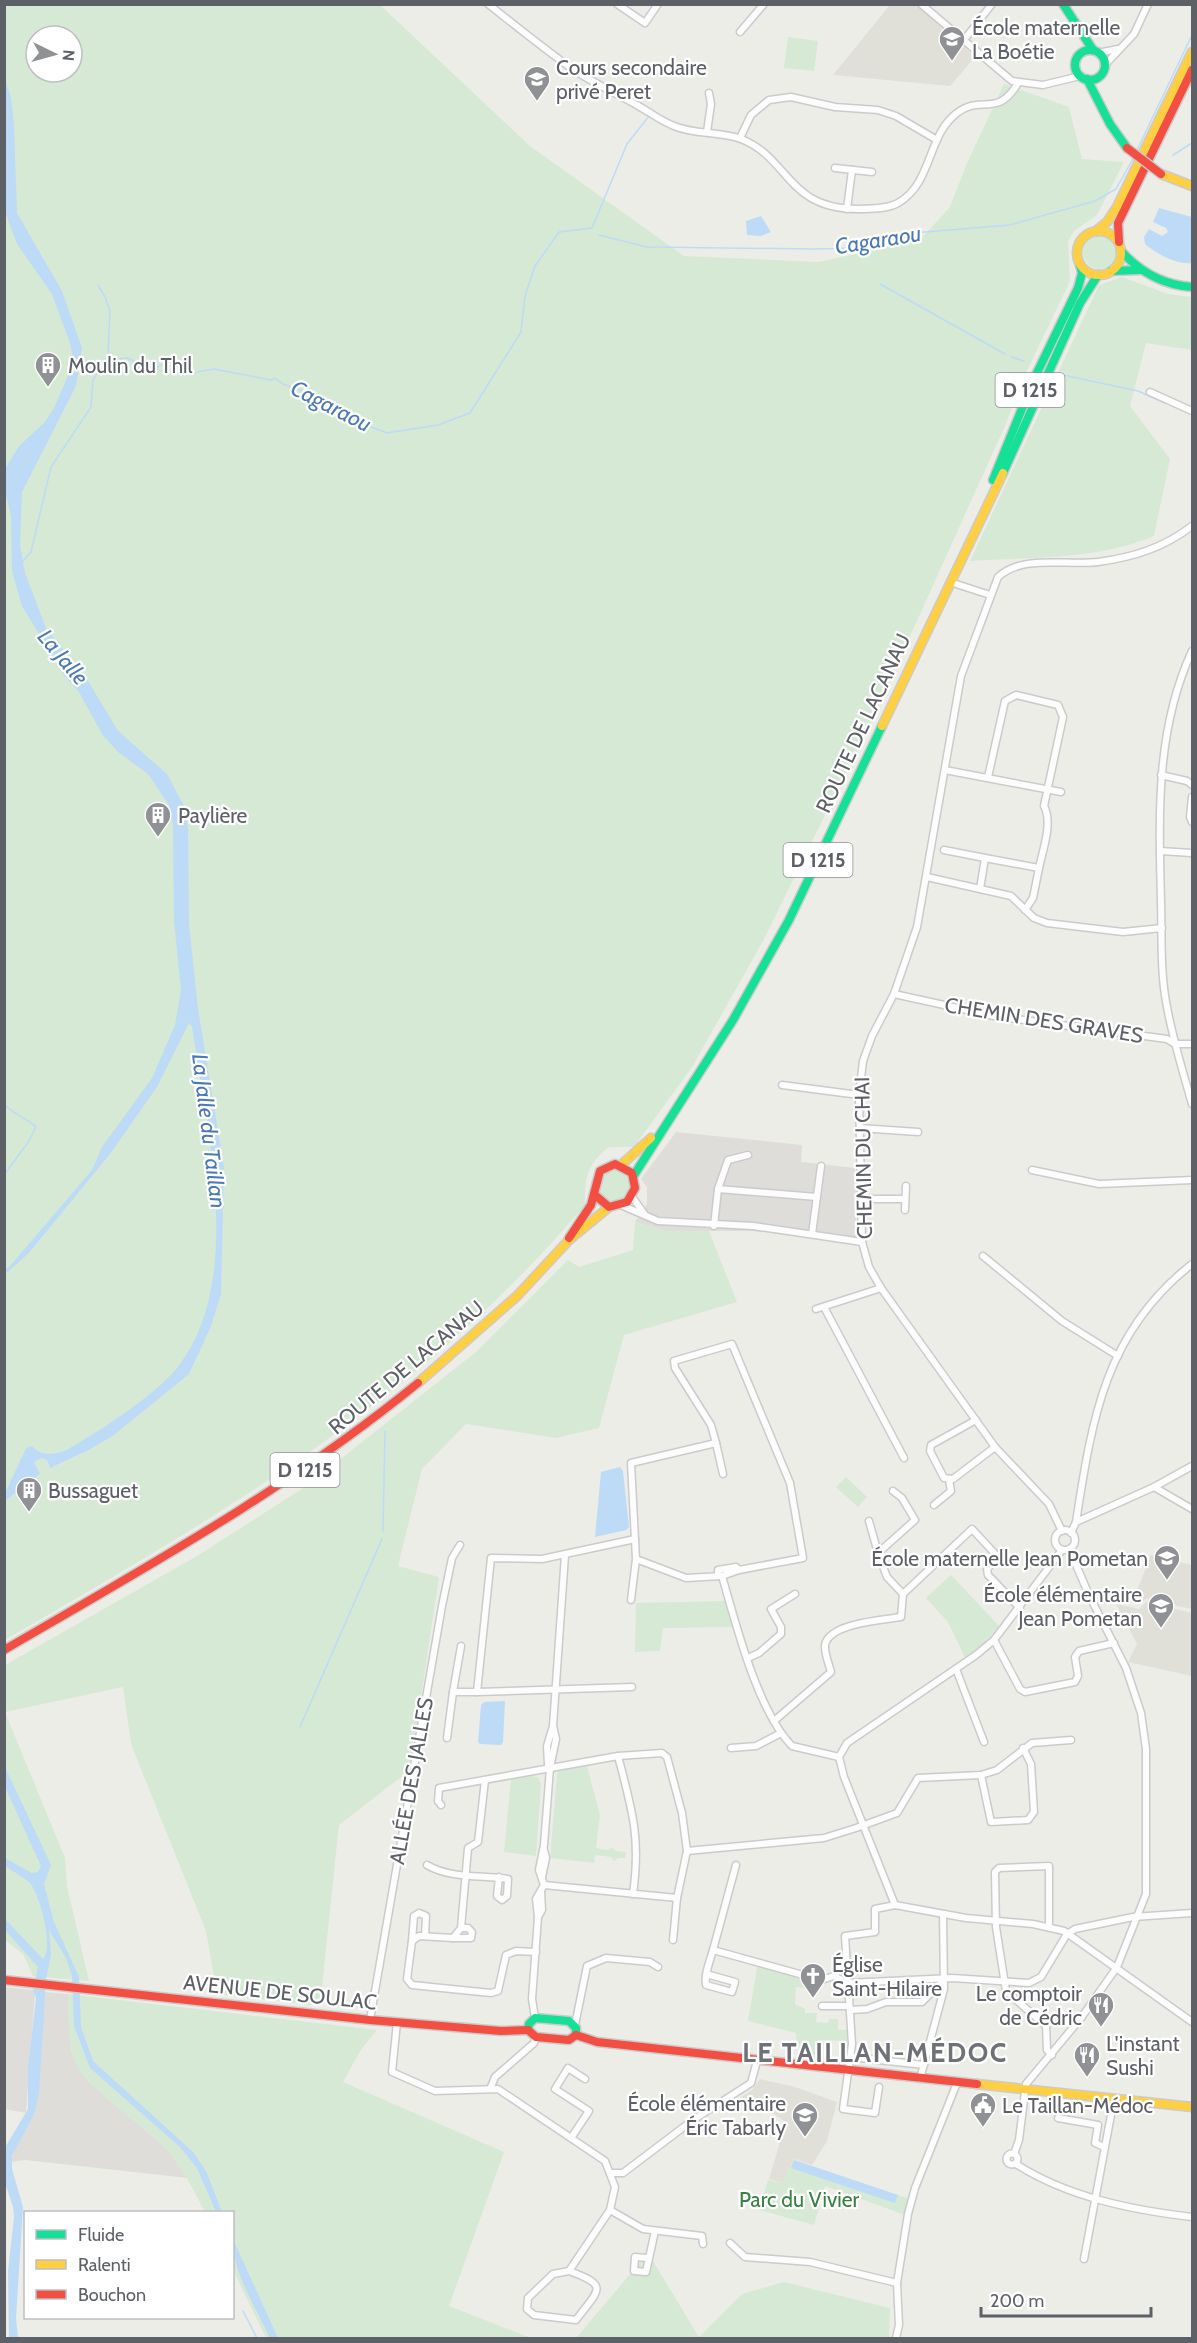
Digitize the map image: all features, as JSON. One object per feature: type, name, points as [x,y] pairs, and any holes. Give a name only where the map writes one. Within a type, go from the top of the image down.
[{"type":"main road","points":[[1063,4],[1104,66],[1100,76],[1100,101]]},
{"type":"main road","points":[[1077,26],[1081,43],[1075,66],[1100,101],[1114,131],[1128,148],[1161,174],[1192,186]]},
{"type":"main road","points":[[1079,55],[1095,52]]},
{"type":"main road","points":[[1140,270],[1111,271],[1098,275],[1085,270],[1077,258],[1079,244],[1089,233],[1096,231],[1107,222],[1117,207],[1192,52]]},
{"type":"main road","points":[[1111,271],[1120,261],[1118,223],[1192,70]]},
{"type":"main road","points":[[1084,78],[1100,76]]},
{"type":"main road","points":[[1096,231],[1110,233],[1140,270],[1168,283],[1192,287]]},
{"type":"main road","name":"ROUTE DE LACANAU","points":[[664,1126],[733,1020],[789,920],[979,517],[1034,379],[1078,288],[1082,273],[1080,265]]},
{"type":"main road","name":"ROUTE DE LACANAU","points":[[979,517],[1015,448],[1080,303],[1098,275]]},
{"type":"main road","name":"D 1215","points":[[621,1165],[664,1126]]},
{"type":"main road","name":"D 1215","points":[[634,1175],[664,1126]]},
{"type":"main road","points":[[621,1165],[634,1175],[637,1184],[633,1198],[623,1206],[609,1207],[595,1195],[594,1179],[599,1171],[607,1166],[621,1165]]},
{"type":"main road","name":"D 1215","points":[[568,1240],[595,1195]]},
{"type":"main road","name":"D 1215","points":[[568,1240],[609,1207]]},
{"type":"main road","name":"ROUTE DE LACANAU","points":[[4,1650],[238,1514],[356,1434],[470,1341],[517,1296],[568,1240]]},
{"type":"main road","name":"AVENUE DE SOULAC","points":[[4,1980],[370,2020],[501,2031],[528,2030]]},
{"type":"main road","points":[[576,2036],[575,2025],[569,2021],[535,2018],[529,2024],[528,2030],[536,2037],[569,2040],[576,2036],[597,2042],[757,2061],[1192,2107]]},
{"type":"street","points":[[488,4],[572,69],[680,128],[740,138],[760,150],[802,195],[847,209],[873,209],[898,203],[919,183],[947,122],[957,112],[968,106],[1000,104],[1011,96],[1018,83]]},
{"type":"street","points":[[617,4],[645,23],[658,4]]},
{"type":"street","points":[[740,32],[764,4]]},
{"type":"street","points":[[921,4],[1012,81],[1043,85],[1066,77],[1084,78]]},
{"type":"street","points":[[964,40],[992,4]]},
{"type":"street","points":[[1104,66],[1134,34],[1148,4]]},
{"type":"street","points":[[1095,52],[1109,52],[1124,46]]},
{"type":"street","points":[[707,132],[711,104],[709,93]]},
{"type":"street","points":[[740,138],[751,115],[760,107],[769,100],[791,97],[836,107],[878,110],[896,116],[938,140]]},
{"type":"street","points":[[835,168],[872,172]]},
{"type":"street","points":[[847,209],[852,170]]},
{"type":"street","points":[[1150,392],[1192,411]]},
{"type":"street","name":"CHEMIN DU CHAI","points":[[1062,1531],[1049,1504],[995,1447],[881,1288],[869,1267],[862,1242],[860,1199],[859,1095],[862,1061],[894,994],[917,927],[961,676],[998,577],[1008,567],[1095,562],[1142,554],[1172,541],[1192,526]]},
{"type":"street","points":[[950,582],[990,595]]},
{"type":"street","points":[[1192,651],[1180,680],[1163,752],[1160,851],[1165,994],[1175,1044],[1192,1104]]},
{"type":"street","points":[[988,777],[1005,701],[1016,695],[1058,705],[1063,717],[1044,806],[1048,814],[1047,822],[1033,898],[1025,910]]},
{"type":"street","points":[[945,770],[1061,792]]},
{"type":"street","points":[[1161,775],[1187,781],[1192,785]]},
{"type":"street","points":[[1192,797],[1190,818],[1192,822]]},
{"type":"street","points":[[944,850],[1039,868]]},
{"type":"street","points":[[1160,851],[1192,854]]},
{"type":"street","points":[[980,889],[985,858]]},
{"type":"street","points":[[927,877],[1011,896],[1034,918],[1047,923],[1123,932],[1162,927]]},
{"type":"street","name":"CHEMIN DES GRAVES","points":[[894,994],[994,1016],[1167,1039],[1175,1044],[1192,1044]]},
{"type":"street","points":[[782,1085],[859,1095]]},
{"type":"street","points":[[860,1128],[918,1132]]},
{"type":"street","points":[[714,1226],[718,1189],[728,1160],[748,1155]]},
{"type":"street","points":[[812,1234],[821,1166]]},
{"type":"street","points":[[1032,1170],[1098,1184],[1192,1180]]},
{"type":"street","points":[[905,1210],[906,1186]]},
{"type":"street","points":[[718,1189],[817,1197]]},
{"type":"street","points":[[633,1198],[645,1215]]},
{"type":"street","points":[[860,1199],[905,1199]]},
{"type":"street","points":[[623,1206],[658,1221],[714,1226],[753,1226],[862,1242]]},
{"type":"street","points":[[983,1256],[1062,1321],[1118,1356]]},
{"type":"street","points":[[895,1905],[866,1825],[844,1777],[839,1756],[847,1743],[956,1669],[994,1640],[1066,1550],[1075,1542],[1071,1533],[1076,1522],[1090,1431],[1100,1396],[1118,1356],[1152,1301],[1192,1264]]},
{"type":"street","points":[[816,1309],[881,1288]]},
{"type":"street","points":[[824,1307],[904,1458]]},
{"type":"street","points":[[636,1559],[686,1578],[720,1575],[803,1558],[790,1483],[732,1344],[674,1361],[675,1368],[711,1425],[723,1474]]},
{"type":"street","points":[[949,1480],[944,1478],[930,1448],[976,1420]]},
{"type":"street","points":[[631,1600],[636,1559],[631,1463],[716,1443]]},
{"type":"street","points":[[949,1480],[995,1447]]},
{"type":"street","points":[[1076,1522],[1154,1487],[1192,1466]]},
{"type":"street","points":[[934,1505],[951,1491],[949,1480]]},
{"type":"street","points":[[1154,1487],[1192,1509]]},
{"type":"street","points":[[878,1553],[915,1520],[902,1498],[893,1491]]},
{"type":"street","points":[[869,1521],[887,1577],[903,1594]]},
{"type":"street","points":[[774,1721],[831,1672],[825,1648],[826,1641],[840,1629],[901,1617],[903,1594],[972,1529],[998,1557],[987,1569],[988,1575],[1020,1608]]},
{"type":"street","points":[[1071,1533],[1062,1531],[1056,1541],[1066,1550],[1114,1643],[1126,1668],[1141,1713],[1146,1749],[1146,1894],[1117,1967],[1024,2089],[1022,2128],[1014,2154],[1018,2158],[1016,2164],[1032,2174],[1094,2198],[1158,2213],[1192,2217]]},
{"type":"street","points":[[477,1692],[490,1558],[542,1559],[635,1539]]},
{"type":"street","name":"ALLÉE DES JALLES","points":[[370,2020],[442,1606],[452,1558],[460,1545]]},
{"type":"street","points":[[535,2018],[532,2002],[538,1917],[542,1910],[542,1877],[546,1858],[543,1849],[550,1768],[556,1739],[553,1726],[565,1555]]},
{"type":"street","points":[[720,1575],[748,1658],[781,1733],[792,1746],[799,1749],[839,1756]]},
{"type":"street","points":[[748,1658],[759,1653],[781,1634],[781,1627],[771,1609],[795,1594]]},
{"type":"street","points":[[994,1640],[1019,1687],[1025,1692],[1074,1682],[1078,1676],[1075,1657],[1079,1651],[1114,1643]]},
{"type":"street","points":[[447,1738],[461,1646]]},
{"type":"street","points":[[956,1669],[984,1742]]},
{"type":"street","points":[[453,1692],[632,1687]]},
{"type":"street","points":[[731,1748],[756,1746],[781,1733]]},
{"type":"street","points":[[687,1851],[824,1838],[897,1813],[918,1778],[981,1775],[997,1770],[1032,1743],[1071,1740]]},
{"type":"street","points":[[981,1775],[991,1822],[1032,1818],[1034,1812],[1031,1764],[1023,1748]]},
{"type":"street","points":[[441,1804],[438,1800],[440,1788],[618,1756],[662,1753],[667,1757],[682,1813],[687,1851],[677,1898],[673,1940]]},
{"type":"street","points":[[618,1756],[636,1823],[638,1861],[633,1894]]},
{"type":"street","points":[[453,1938],[461,1928],[468,1848],[478,1842],[485,1780]]},
{"type":"street","points":[[427,1865],[438,1872],[499,1877]]},
{"type":"street","points":[[706,1974],[735,1982],[732,1992],[706,1985],[706,1974],[736,1866]]},
{"type":"street","points":[[1049,1927],[1049,1866],[1003,1867],[995,1872],[996,1921],[1005,1984],[1010,1996],[1046,2026],[1047,2050],[1052,2055]]},
{"type":"street","points":[[543,1888],[677,1898]]},
{"type":"street","points":[[879,2087],[875,2113],[843,2109],[851,2057],[845,1936],[875,1932],[875,1909],[895,1905],[1064,1931],[1192,2022]]},
{"type":"street","points":[[425,1936],[426,1916],[419,1913],[414,1916],[407,1979],[412,1985],[491,1994],[498,1990],[506,1955],[516,1951],[536,1952]]},
{"type":"street","points":[[834,1976],[847,1983],[952,1978],[1005,1984],[1029,1983],[1041,1977],[1067,1934],[1075,1929],[1138,1917],[1192,1913]]},
{"type":"street","points":[[920,2079],[941,2005],[945,1980],[943,1914]]},
{"type":"street","points":[[412,1941],[419,1936],[471,1938],[472,1932],[468,1928],[461,1928]]},
{"type":"street","points":[[713,1950],[821,1980],[834,1976],[845,1959]]},
{"type":"street","points":[[575,2025],[587,1966],[606,1958],[650,1962],[658,1967]]},
{"type":"street","points":[[822,2006],[867,2009],[886,2002],[922,2002],[945,1980]]},
{"type":"street","points":[[396,2022],[392,2072],[435,2091],[491,2087],[516,2100],[605,2161],[615,2187],[610,2210],[569,2271],[553,2274],[528,2298],[527,2309],[534,2315],[576,2320],[596,2292],[597,2285],[593,2279],[569,2271]]},
{"type":"street","points":[[491,2087],[495,2077],[534,2043],[536,2037]]},
{"type":"street","points":[[851,2057],[924,2065]]},
{"type":"street","points":[[611,2173],[623,2173],[693,2120],[745,2088],[754,2078],[757,2061]]},
{"type":"street","points":[[571,2138],[589,2111],[555,2089],[568,2068],[585,2079]]},
{"type":"street","points":[[896,2338],[899,2325],[897,2283],[907,2221],[915,2188],[957,2083]]},
{"type":"street","points":[[1084,2259],[1114,2099]]},
{"type":"street","points":[[1058,2118],[1098,2125],[1095,2143],[1104,2146]]},
{"type":"street","points":[[610,2210],[643,2229],[702,2236],[703,2244]]},
{"type":"street","points":[[648,2258],[655,2231]]},
{"type":"street","points":[[730,2242],[745,2257],[810,2262],[897,2283]]},
{"type":"shaded area","points":[[890,5],[917,5],[975,57],[950,86],[833,75]]},
{"type":"shaded area","points":[[676,1132],[802,1145],[801,1162],[855,1168],[857,1243],[753,1231],[664,1231],[635,1222],[647,1204],[647,1187],[641,1179]]},
{"type":"shaded area","name":"École maternelle Jean Pometan","points":[[1151,1555],[1192,1565],[1192,1609],[1146,1599],[1139,1603],[1135,1596]]},
{"type":"shaded area","name":"École élémentaire Jean Pometan","points":[[1146,1602],[1192,1613],[1192,1676],[1128,1662],[1137,1644],[1116,1604],[1139,1609]]},
{"type":"shaded area","points":[[5,1987],[33,1990],[35,1993],[26,2113],[5,2109]]},
{"type":"shaded area","points":[[43,1992],[68,1994],[71,2051],[89,2082],[166,2148],[188,2178],[25,2160],[10,2162],[35,2102]]},
{"type":"shaded area","name":"École élémentaire Éric Tabarly","points":[[760,2079],[795,2087],[837,2102],[827,2141],[812,2165],[794,2159],[783,2183],[769,2179],[786,2122],[765,2109],[759,2114],[738,2099],[752,2090]]},
{"type":"green space","points":[[4,5],[380,5],[530,146],[684,256],[819,262],[920,240],[950,207],[967,163],[1004,84],[1069,107],[1082,159],[1124,162],[1097,215],[1074,231],[1068,241],[1070,281],[1024,377],[1005,426],[873,718],[763,941],[692,1067],[634,1147],[609,1147],[601,1154],[588,1173],[585,1205],[522,1274],[456,1337],[386,1395],[240,1499],[164,1547],[5,1640],[5,1501],[40,1474],[34,1462],[42,1458],[47,1460],[50,1468],[83,1453],[84,1440],[58,1453],[51,1454],[37,1452],[31,1447],[26,1448],[5,1493]]},
{"type":"green space","points":[[788,37],[818,41],[814,71],[784,68]]},
{"type":"green space","points":[[1100,235],[1112,240],[1117,252],[1112,264],[1100,269],[1088,264],[1083,252],[1088,240]]},
{"type":"green space","points":[[1122,277],[1168,294],[1192,297],[1192,350],[1146,343],[1130,406],[1170,459],[1154,536],[1132,544],[1087,553],[970,561],[1099,285]]},
{"type":"green space","points":[[615,1169],[626,1174],[631,1185],[626,1196],[615,1201],[604,1196],[599,1185],[604,1174]]},
{"type":"green space","points":[[635,1222],[664,1231],[709,1231],[737,1302],[624,1335],[599,1428],[556,1438],[466,1424],[422,1469],[398,1566],[439,1577],[410,1770],[339,1825],[320,2006],[217,1994],[206,1931],[131,1744],[123,1687],[5,1712],[5,1665],[197,1556],[305,1487],[476,1352],[568,1260],[579,1267],[633,1250]]},
{"type":"green space","points":[[846,1477],[867,1497],[858,1507],[836,1487]]},
{"type":"green space","points":[[951,1575],[999,1626],[981,1647],[965,1658],[948,1622],[926,1598]]},
{"type":"green space","points":[[726,1601],[733,1627],[663,1628],[660,1651],[635,1652],[636,1603]]},
{"type":"green space","points":[[5,1712],[65,1858],[67,1886],[89,1981],[33,1976],[23,1954],[5,1940]]},
{"type":"green space","points":[[587,1766],[600,1815],[596,1848],[608,1850],[612,1847],[615,1851],[626,1852],[625,1858],[618,1858],[614,1861],[611,1857],[595,1855],[594,1863],[550,1858],[557,1774],[559,1771]]},
{"type":"green space","points":[[538,1777],[541,1784],[536,1856],[504,1852],[511,1779]]},
{"type":"green space","points":[[758,1962],[808,1978],[807,1988],[796,1987],[795,2004],[805,2009],[805,2013],[817,2013],[816,2022],[828,2023],[829,2019],[838,2019],[838,2030],[847,2030],[847,2041],[821,2040],[814,2060],[797,2058],[800,2048],[797,2047],[796,2033],[748,2021]]},
{"type":"green space","points":[[68,1994],[377,2030],[362,2048],[343,2082],[504,2152],[449,2306],[531,2338],[266,2338],[234,2272],[234,2211],[204,2211],[187,2178],[164,2147],[83,2075],[73,2058],[69,2031]]},
{"type":"green space","name":"Parc du Vivier","points":[[794,2160],[910,2199],[905,2215],[825,2186],[814,2225],[759,2210],[768,2180],[783,2183]]},
{"type":"green space","points":[[648,2253],[699,2337],[742,2294],[784,2282],[890,2308],[889,2338],[576,2338]]},
{"type":"water","name":"La Jalle du Taillan","points":[[4,75],[11,98],[14,125],[17,213],[62,291],[82,348],[76,386],[22,492],[20,546],[25,573],[46,628],[88,681],[118,731],[167,774],[184,806],[188,828],[189,924],[198,1009],[224,1167],[221,1294],[211,1326],[189,1374],[114,1435],[87,1451],[50,1468],[47,1460],[42,1458],[34,1462],[40,1474],[5,1501],[5,1493],[26,1448],[32,1446],[40,1452],[49,1454],[68,1449],[141,1401],[177,1368],[198,1332],[210,1292],[216,1248],[216,1202],[212,1156],[192,1026],[189,1023],[157,1087],[110,1154],[28,1254],[5,1274],[5,1269],[92,1170],[102,1147],[152,1078],[175,1025],[181,990],[174,921],[173,825],[169,805],[148,774],[118,752],[102,734],[79,692],[64,675],[22,606],[12,571],[11,516],[5,491],[5,469],[19,446],[45,422],[54,408],[74,362],[70,343],[52,294],[17,244],[5,212]]},
{"type":"water","points":[[1159,208],[1192,217],[1192,263],[1167,258],[1145,244],[1144,237],[1149,229],[1162,236],[1168,232],[1166,228],[1153,222]]},
{"type":"water","points":[[761,216],[771,232],[761,236],[747,235],[746,221]]},
{"type":"water","points":[[620,1467],[623,1471],[629,1527],[626,1530],[595,1537],[601,1472]]},
{"type":"water","points":[[505,1701],[503,1742],[501,1745],[480,1744],[478,1742],[481,1705],[484,1702]]},
{"type":"water","points":[[4,1765],[51,1865],[44,1884],[54,1922],[79,1977],[81,2027],[93,2061],[193,2152],[206,2171],[222,2211],[216,2211],[197,2168],[180,2147],[90,2068],[74,2026],[72,1976],[66,1958],[49,1930],[51,1955],[46,1979],[39,2093],[34,2114],[12,2156],[12,2169],[23,2207],[16,2318],[18,2338],[9,2338],[8,2271],[14,2217],[5,2183],[4,2149],[28,2109],[28,2068],[36,1998],[33,1990],[38,1967],[5,1930],[5,1919],[43,1959],[47,1944],[41,1908],[33,1888],[29,1882],[5,1866],[5,1858],[32,1873],[38,1872],[41,1866],[5,1787]]},
{"type":"water","points":[[794,2160],[898,2195],[895,2203],[791,2168]]},
{"type":"water","points":[[234,2241],[278,2338],[270,2338],[236,2263]]},
{"type":"waterway","points":[[1137,150],[1192,35]]},
{"type":"waterway","name":"Cagaraou","points":[[104,360],[128,358],[149,370],[170,362],[177,367],[184,366],[192,373],[214,369],[271,380],[275,378],[283,384],[331,402],[353,420],[387,433],[438,425],[470,413],[521,332],[525,296],[535,266],[559,232],[592,228],[627,144],[649,116]]},
{"type":"waterway","points":[[1173,155],[1192,143]]},
{"type":"waterway","name":"Cagaraou","points":[[599,235],[647,247],[854,248],[901,238],[913,233],[1010,225],[1095,201],[1116,189],[1134,157]]},
{"type":"waterway","points":[[880,284],[1005,354]]},
{"type":"waterway","points":[[22,562],[31,552],[51,467],[91,407],[93,380],[108,355],[110,311],[98,285]]},
{"type":"waterway","points":[[1011,357],[1024,361]]},
{"type":"waterway","points":[[1063,375],[1138,391],[1165,403]]},
{"type":"waterway","name":"La Jalle","points":[[41,444],[46,435]]},
{"type":"waterway","points":[[4,1104],[36,1127],[29,1141],[4,1175]]},
{"type":"waterway","points":[[383,1532],[385,1431]]},
{"type":"waterway","points":[[300,1727],[382,1539]]},
{"type":"waterway","points":[[243,2311],[257,2338]]},
{"type":"traffic: fast","points":[[1063,4],[1093,50]]},
{"type":"traffic: fast","points":[[1090,50],[1100,55],[1105,65],[1100,75],[1090,80],[1080,75],[1075,65],[1080,55],[1090,50]]},
{"type":"traffic: fast","points":[[1087,79],[1110,124],[1127,148]]},
{"type":"traffic: fast","points":[[1121,251],[1153,276],[1181,286],[1192,287]]},
{"type":"traffic: fast","points":[[993,480],[1034,379],[1078,288],[1082,273],[1080,265]]},
{"type":"traffic: fast","points":[[1111,271],[1140,270]]},
{"type":"traffic: fast","points":[[1003,473],[1080,303],[1098,275]]},
{"type":"traffic: fast","points":[[634,1175],[733,1020],[789,920],[882,726]]},
{"type":"traffic: fast","points":[[528,2030],[529,2024],[535,2018],[569,2021],[576,2028],[576,2035]]},
{"type":"traffic: slow","points":[[1096,231],[1107,222],[1117,207],[1192,52]]},
{"type":"traffic: slow","points":[[1161,174],[1192,186]]},
{"type":"traffic: slow","points":[[1099,231],[1115,237],[1121,253],[1115,269],[1099,275],[1083,269],[1077,253],[1083,237],[1099,231]]},
{"type":"traffic: slow","points":[[882,726],[1003,473]]},
{"type":"traffic: slow","points":[[621,1165],[651,1138]]},
{"type":"traffic: slow","points":[[418,1383],[517,1296],[569,1240],[609,1207]]},
{"type":"traffic: slow","points":[[977,2084],[1192,2107]]},
{"type":"traffic: jam","points":[[1119,242],[1118,223],[1192,70]]},
{"type":"traffic: jam","points":[[1127,148],[1161,174]]},
{"type":"traffic: jam","points":[[569,1238],[591,1205],[600,1171],[615,1164],[632,1173],[635,1188],[627,1202],[609,1207],[595,1195]]},
{"type":"traffic: jam","points":[[4,1650],[164,1557],[268,1492],[319,1458],[418,1383]]},
{"type":"traffic: jam","points":[[4,1980],[370,2020],[501,2031],[528,2030]]},
{"type":"traffic: jam","points":[[528,2030],[536,2037],[569,2040],[576,2035]]},
{"type":"traffic: jam","points":[[576,2035],[597,2042],[977,2084]]},
{"type":"place","name":"École maternelle La Boétie","points":[[952,62]]},
{"type":"place","name":"Cours secondaire privé Peret","points":[[537,102]]},
{"type":"place","name":"Moulin du Thil","points":[[48,388]]},
{"type":"place","name":"Paylière","points":[[158,838]]},
{"type":"place","name":"Bussaguet","points":[[29,1513]]},
{"type":"place","name":"École maternelle Jean Pometan","points":[[1167,1581]]},
{"type":"place","name":"École élémentaire Jean Pometan","points":[[1161,1629]]},
{"type":"place","name":"Église Saint-Hilaire","points":[[813,1999]]},
{"type":"place","name":"Le comptoir de Cédric","points":[[1101,2028]]},
{"type":"place","name":"L'instant Sushi","points":[[1087,2078]]},
{"type":"place","name":"Le Taillan-Médoc","points":[[983,2128]]},
{"type":"place","name":"École élémentaire Éric Tabarly","points":[[805,2138]]},
{"type":"district","name":"LE TAILLAN-MÉDOC","points":[[875,2052]]}]
